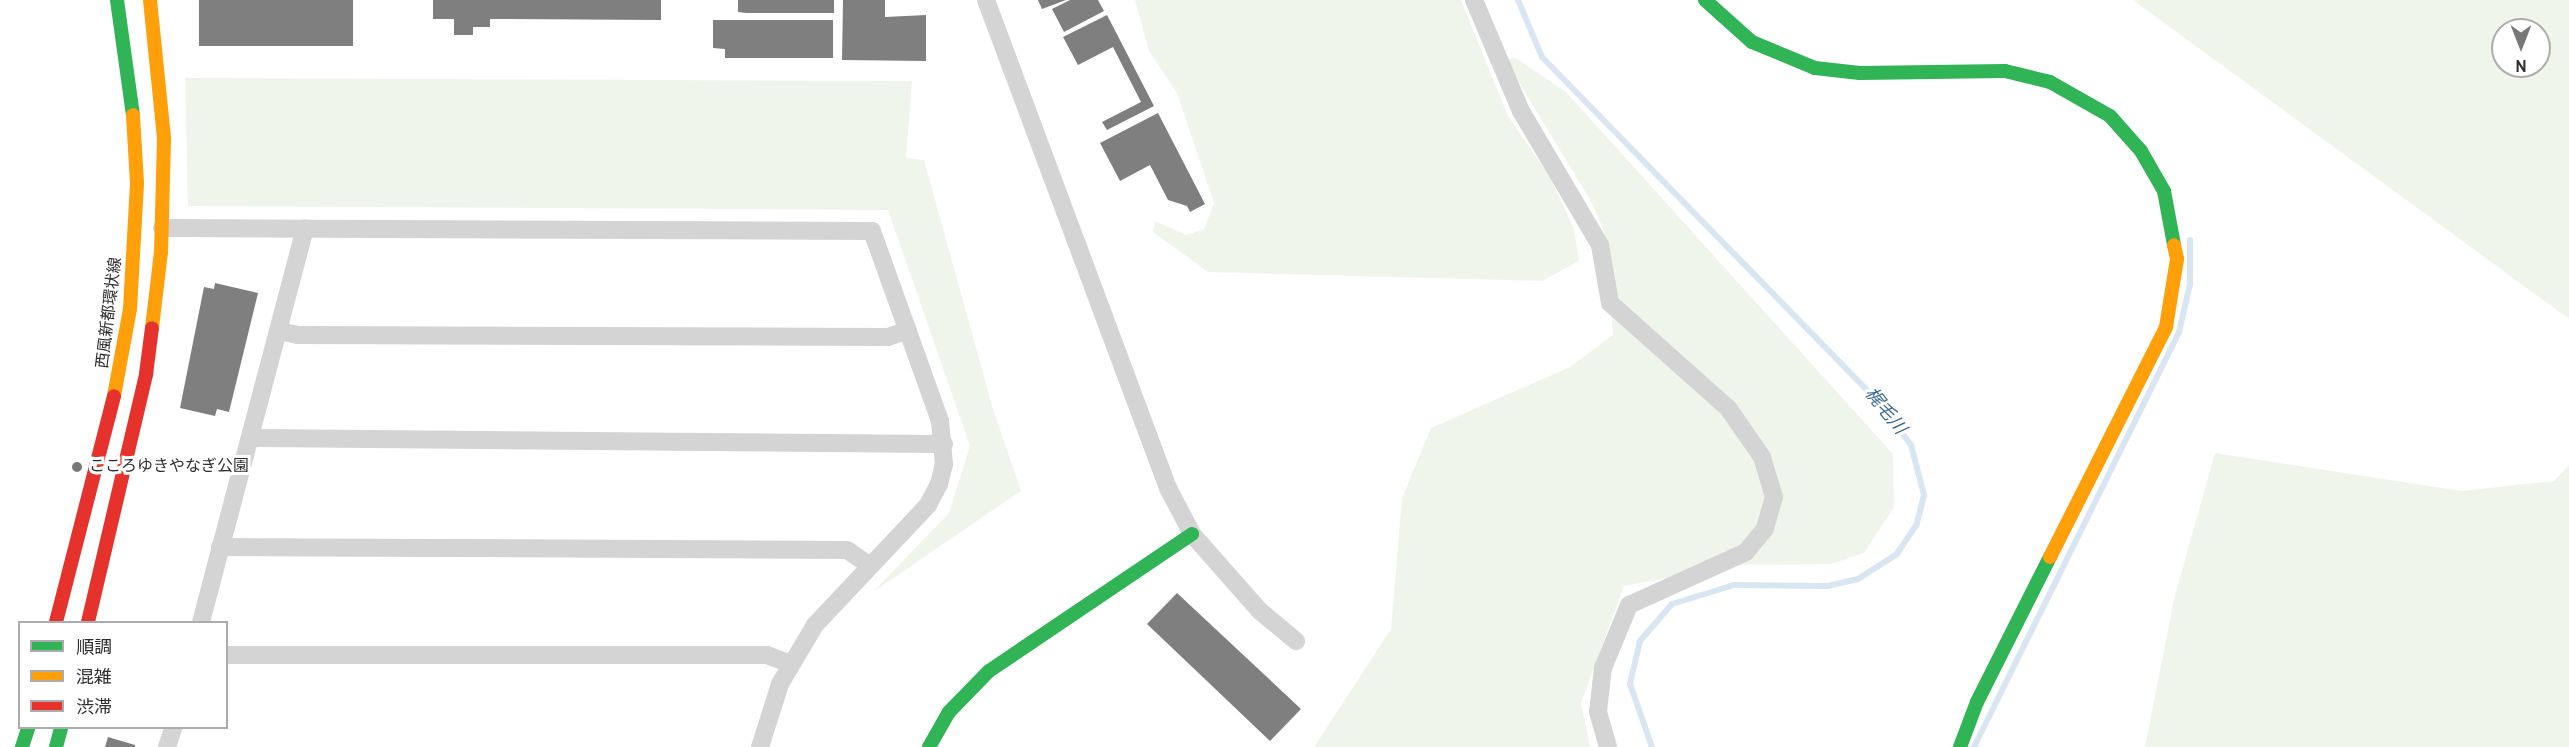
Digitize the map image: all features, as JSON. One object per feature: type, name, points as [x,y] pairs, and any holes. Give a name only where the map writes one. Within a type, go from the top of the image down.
[{"type":"street","name":"西風新都環状線","points":[[57,621],[106,442],[130,309],[137,183],[133,108],[117,0]]},
{"type":"street","points":[[88,621],[146,374],[162,228],[164,139],[150,0]]},
{"type":"street","points":[[986,0],[1147,441],[1192,534],[1260,611],[1296,641]]},
{"type":"street","points":[[1474,0],[1521,111],[1600,245],[1610,303],[1728,408],[1762,457],[1774,497],[1765,529],[1746,552],[1629,605],[1603,668],[1598,712],[1608,747]]},
{"type":"street","points":[[1705,0],[1752,42],[1815,68],[2005,72],[2050,82],[2110,116],[2142,151],[2164,191],[2177,259],[2166,327],[1977,702],[1960,747]]},
{"type":"street","points":[[162,228],[872,231],[908,330],[944,444],[939,484],[928,505],[869,565],[815,625],[790,664],[760,747]]},
{"type":"street","points":[[201,621],[305,229]]},
{"type":"street","points":[[278,331],[298,335],[888,337],[908,330]]},
{"type":"street","points":[[250,438],[944,444]]},
{"type":"street","points":[[929,747],[949,712],[989,671],[1192,534]]},
{"type":"street","points":[[220,547],[847,550],[869,565]]},
{"type":"street","points":[[228,655],[767,655],[790,664]]},
{"type":"street","points":[[22,747],[28,729]]},
{"type":"street","points":[[56,747],[61,729]]},
{"type":"street","points":[[168,747],[173,729]]},
{"type":"shaded area","points":[[1135,0],[1461,0],[1508,116],[1550,177],[1574,229],[1579,261],[1542,281],[1208,272],[1153,232],[1155,221],[1186,235],[1204,229],[1214,203],[1177,93],[1149,51]]},
{"type":"shaded area","points":[[2134,0],[2569,0],[2569,319],[2141,6]]},
{"type":"shaded area","points":[[1514,57],[1566,92],[1893,454],[1894,507],[1864,553],[1831,564],[1738,565],[1624,586],[1581,703],[1590,747],[1314,747],[1391,629],[1402,498],[1431,428],[1570,367],[1613,335],[1604,231],[1592,203],[1506,61]]},
{"type":"shaded area","points":[[185,78],[912,81],[906,158],[924,160],[993,409],[1021,491],[873,592],[949,513],[970,446],[888,210],[188,206]]},
{"type":"shaded area","points":[[2215,453],[2462,491],[2554,481],[2569,465],[2569,747],[2145,747],[2174,599]]},
{"type":"building","points":[[199,0],[353,0],[353,46],[199,46]]},
{"type":"building","points":[[433,0],[661,0],[661,20],[490,19],[490,27],[473,27],[473,35],[454,35],[454,19],[433,19]]},
{"type":"building","points":[[738,0],[834,0],[834,13],[738,12]]},
{"type":"building","points":[[843,0],[885,0],[885,17],[926,15],[926,61],[842,60]]},
{"type":"building","points":[[1038,0],[1066,0],[1042,9]]},
{"type":"building","points":[[1070,0],[1098,0],[1104,11],[1064,32],[1052,9]]},
{"type":"building","points":[[1107,15],[1154,106],[1107,130],[1102,122],[1141,102],[1113,47],[1078,65],[1063,37]]},
{"type":"building","points":[[713,20],[833,20],[833,58],[725,58],[725,49],[713,48]]},
{"type":"building","points":[[1158,113],[1205,204],[1190,212],[1187,206],[1168,200],[1150,165],[1120,181],[1100,143]]},
{"type":"building","points":[[215,283],[258,293],[229,412],[217,409],[215,416],[180,408],[204,287],[214,289]]},
{"type":"building","points":[[1177,593],[1301,709],[1270,741],[1147,624]]},
{"type":"building","points":[[108,737],[135,745],[135,747],[105,747]]},
{"type":"waterway","name":"梶毛川","points":[[1518,0],[1542,57],[1878,401],[1911,445],[1924,495],[1917,524],[1897,554],[1858,579],[1827,586],[1734,585],[1672,604],[1640,641],[1630,684],[1652,747]]},
{"type":"waterway","points":[[1974,747],[2179,332],[2190,284],[2190,240]]},
{"type":"traffic: fast","points":[[117,0],[133,115]]},
{"type":"traffic: fast","points":[[1705,0],[1752,42],[1815,68],[1860,73],[2005,71],[2050,82],[2110,116],[2141,151],[2164,191],[2174,245]]},
{"type":"traffic: fast","points":[[929,747],[949,712],[989,671],[1192,534]]},
{"type":"traffic: fast","points":[[1960,747],[1977,702],[2050,557]]},
{"type":"traffic: fast","points":[[22,747],[28,729]]},
{"type":"traffic: fast","points":[[56,747],[61,729]]},
{"type":"traffic: slow","points":[[150,0],[164,139],[161,252],[152,328]]},
{"type":"traffic: slow","points":[[114,396],[130,309],[137,183],[133,115]]},
{"type":"traffic: slow","points":[[2050,557],[2166,327],[2177,259],[2174,245]]},
{"type":"traffic: jam","points":[[88,621],[146,374],[152,328]]},
{"type":"traffic: jam","points":[[56,621],[114,396]]},
{"type":"place","name":"こころゆきやなぎ公園","points":[[77,467]]}]
